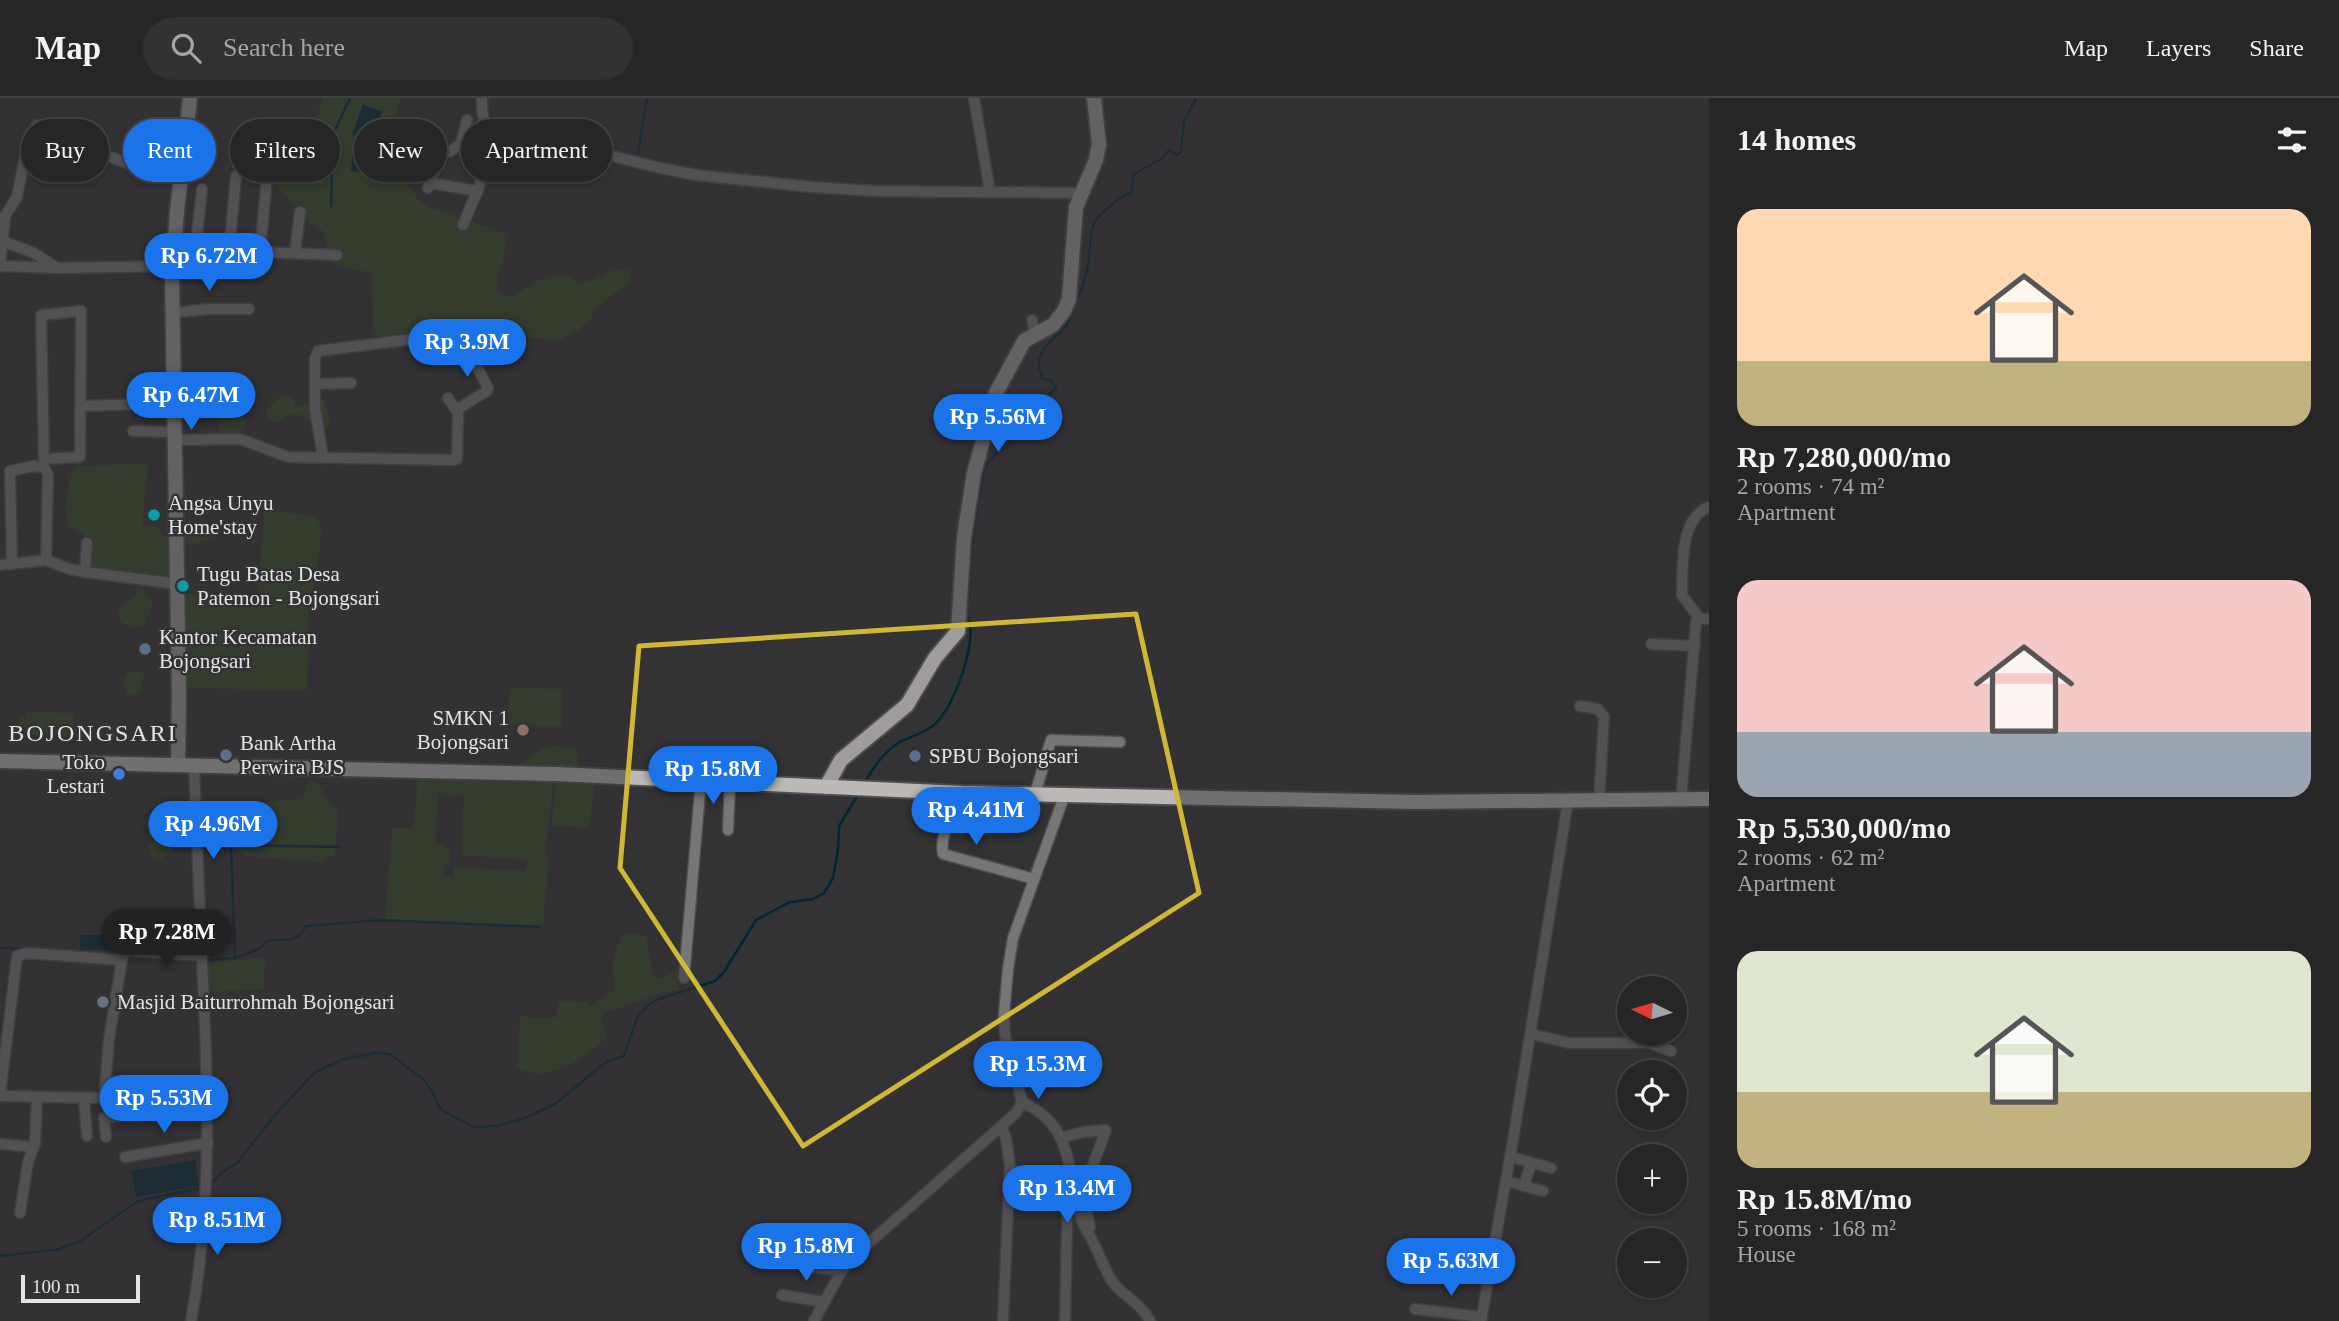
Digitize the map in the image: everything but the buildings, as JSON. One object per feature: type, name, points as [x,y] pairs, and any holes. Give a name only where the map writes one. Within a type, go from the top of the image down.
[{"type":"main road","points":[[0,761],[701,780],[961,793],[1416,802],[1709,799]]},
{"type":"street","points":[[188,119],[190,98]]},
{"type":"street","points":[[482,98],[484,119]]},
{"type":"street","points":[[974,98],[990,192]]},
{"type":"street","points":[[826,787],[841,760],[907,705],[935,658],[958,631],[964,537],[974,473],[990,411],[1001,380],[1024,341],[1034,328],[1054,325],[1069,299],[1074,223],[1081,192],[1096,160],[1099,144],[1094,98]]},
{"type":"street","points":[[123,162],[70,146],[50,129],[37,125],[28,141],[17,197],[5,216],[0,266],[57,268],[173,259],[195,252],[337,255]]},
{"type":"street","points":[[461,144],[452,151],[439,153],[429,185],[478,191]]},
{"type":"street","points":[[612,155],[696,175],[874,191],[1081,192]]},
{"type":"street","points":[[178,765],[172,313],[173,259],[181,182]]},
{"type":"street","points":[[229,252],[235,182]]},
{"type":"street","points":[[260,252],[267,182]]},
{"type":"street","points":[[463,225],[480,182]]},
{"type":"street","points":[[195,252],[202,188]]},
{"type":"street","points":[[295,253],[300,212]]},
{"type":"street","points":[[2,241],[34,253],[57,268]]},
{"type":"street","points":[[172,313],[208,309],[249,309]]},
{"type":"street","points":[[81,311],[81,406],[80,457],[44,459],[41,315],[81,311]]},
{"type":"street","points":[[323,458],[316,408],[315,358],[318,351],[422,338]]},
{"type":"street","points":[[456,410],[488,391],[475,363],[471,346]]},
{"type":"street","points":[[315,384],[351,383]]},
{"type":"street","points":[[133,430],[174,436],[240,439],[288,457],[455,460],[456,410],[448,398]]},
{"type":"street","points":[[81,406],[173,403]]},
{"type":"street","points":[[12,564],[10,471],[34,466],[45,468],[48,475],[46,560]]},
{"type":"street","points":[[1681,800],[1696,622],[1705,619],[1682,594],[1684,560],[1688,529],[1698,513],[1709,507]]},
{"type":"street","points":[[86,572],[87,543]]},
{"type":"street","points":[[0,565],[46,560],[69,569],[177,584]]},
{"type":"street","points":[[1651,644],[1695,646]]},
{"type":"street","points":[[1580,706],[1598,709],[1604,717],[1600,801]]},
{"type":"street","points":[[1035,794],[1051,740],[1120,742]]},
{"type":"street","points":[[191,1321],[202,1252],[208,1143],[194,765]]},
{"type":"street","points":[[684,978],[701,780]]},
{"type":"street","points":[[728,830],[730,782]]},
{"type":"street","points":[[961,793],[946,829],[941,850],[943,854],[1034,879]]},
{"type":"street","points":[[814,1321],[842,1269],[1002,1126],[1016,1113],[1022,1102],[1005,1035],[1004,1014],[1013,938],[1065,794]]},
{"type":"street","points":[[1415,1309],[1482,1319],[1568,801]]},
{"type":"street","points":[[104,1100],[122,957],[129,951],[202,959]]},
{"type":"street","points":[[122,957],[19,954],[15,960],[0,1096],[208,1100]]},
{"type":"street","points":[[1531,1034],[1569,1043],[1649,1043],[1671,1051]]},
{"type":"street","points":[[20,1213],[33,1147],[37,1098]]},
{"type":"street","points":[[84,1099],[87,1136]]},
{"type":"street","points":[[106,1137],[104,1118],[152,1114],[155,1111],[153,1100]]},
{"type":"street","points":[[1022,1102],[1035,1108],[1053,1125],[1071,1165],[1080,1217],[1113,1284],[1134,1299],[1150,1321]]},
{"type":"street","points":[[1002,1126],[1010,1166],[1003,1321]]},
{"type":"street","points":[[1060,1138],[1106,1130],[1088,1178],[1086,1206],[1094,1242]]},
{"type":"street","points":[[125,1157],[208,1143]]},
{"type":"street","points":[[0,1144],[33,1147]]},
{"type":"street","points":[[1511,1157],[1551,1168]]},
{"type":"street","points":[[1524,1186],[1531,1163]]},
{"type":"street","points":[[1065,1321],[1068,1177],[1071,1165]]},
{"type":"street","points":[[1506,1181],[1543,1191]]},
{"type":"street","points":[[804,1261],[804,1267],[842,1269]]},
{"type":"street","points":[[782,1295],[824,1302]]},
{"type":"highlighted area","points":[[1136,614],[1199,893],[803,1146],[620,868],[639,646]]},
{"type":"green space","points":[[323,98],[400,98],[396,119],[354,119],[354,182],[408,182],[406,188],[413,190],[418,200],[432,208],[504,233],[507,244],[498,276],[498,292],[511,297],[545,278],[562,275],[579,284],[615,270],[630,271],[630,282],[598,306],[590,319],[577,331],[556,341],[507,335],[486,328],[436,324],[410,332],[377,336],[373,327],[372,273],[341,266],[325,259],[327,241],[322,230],[310,223],[273,182],[340,182],[340,119],[314,119]]},
{"type":"green space","points":[[285,394],[294,398],[294,407],[324,400],[331,421],[323,431],[302,415],[287,415],[279,422],[267,420],[266,411]]},
{"type":"green space","points":[[228,404],[245,412],[245,428],[237,435],[217,436],[221,420],[220,408]]},
{"type":"green space","points":[[148,463],[142,525],[157,527],[162,536],[174,537],[172,577],[123,570],[122,573],[96,567],[98,574],[93,580],[87,576],[94,567],[90,541],[69,527],[67,520],[67,497],[74,467]]},
{"type":"green space","points":[[264,510],[316,516],[321,528],[313,591],[306,595],[309,595],[307,690],[184,688],[186,594],[258,594]]},
{"type":"green space","points":[[191,529],[206,530],[214,533],[214,537],[191,545],[183,539],[183,533]]},
{"type":"green space","points":[[139,588],[145,591],[153,604],[144,625],[130,628],[121,622],[118,613]]},
{"type":"green space","points":[[143,671],[140,684],[142,688],[137,695],[126,695],[123,681],[127,673]]},
{"type":"green space","points":[[510,688],[563,689],[561,727],[508,726]]},
{"type":"green space","points":[[27,712],[74,713],[72,736],[27,735],[27,726],[19,727],[17,721],[21,717],[27,719]]},
{"type":"green space","points":[[551,746],[575,748],[579,755],[577,761],[580,770],[514,770],[531,755]]},
{"type":"green space","points":[[419,775],[501,777],[502,781],[553,781],[545,855],[549,856],[543,927],[385,920],[392,828],[413,828]],"holes":[[[438,793],[446,796],[464,795],[461,855],[527,860],[526,871],[454,867],[454,877],[444,877],[444,865],[450,865],[450,848],[445,847],[445,844],[435,843]]]},
{"type":"green space","points":[[557,779],[595,781],[589,828],[552,826]]},
{"type":"green space","points":[[309,781],[318,783],[338,812],[335,854],[323,862],[248,857],[235,849],[229,838],[228,820],[207,821],[205,815],[215,809],[230,808],[236,801],[302,799]]},
{"type":"green space","points":[[148,823],[190,824],[187,836],[176,838],[174,849],[161,859],[149,852]]},
{"type":"green space","points":[[635,933],[646,937],[653,976],[663,979],[677,969],[679,990],[661,993],[604,1013],[602,1023],[607,1036],[592,1050],[563,1068],[533,1073],[517,1068],[520,1016],[540,1019],[557,1017],[558,1001],[589,1002],[589,1006],[614,991],[613,960],[622,936]]},
{"type":"green space","points":[[265,958],[264,989],[209,992],[208,963]]},
{"type":"water","points":[[363,104],[382,112],[379,119],[358,119]]},
{"type":"water","points":[[354,140],[354,171],[351,171]]},
{"type":"water","points":[[80,935],[122,935],[122,950],[80,950]]},
{"type":"water","points":[[195,1160],[199,1186],[136,1197],[131,1171]]},
{"type":"waterway","points":[[331,206],[333,135],[350,98]]},
{"type":"waterway","points":[[638,153],[647,98]]},
{"type":"waterway","points":[[864,784],[887,752],[898,743],[932,726],[944,714],[951,701],[968,654],[970,624],[967,613],[973,535],[984,468],[1039,400],[1046,398],[1056,388],[1051,380],[1043,379],[1039,362],[1044,348],[1070,318],[1085,277],[1092,230],[1097,218],[1131,193],[1134,174],[1161,159],[1169,150],[1177,155],[1181,152],[1184,122],[1196,98]]},
{"type":"waterway","points":[[207,1186],[238,1162],[275,1115],[314,1073],[341,1060],[374,1053],[390,1054],[424,1080],[440,1109],[473,1127],[498,1126],[525,1118],[555,1104],[606,1062],[624,1056],[637,1018],[648,1005],[715,981],[724,972],[756,920],[790,902],[813,899],[824,893],[833,878],[839,826],[859,793]]},
{"type":"waterway","points":[[235,958],[231,845],[340,847]]},
{"type":"waterway","points":[[206,960],[235,958],[259,949],[266,941],[292,939],[299,936],[306,926],[381,920],[540,927]]},
{"type":"waterway","points":[[0,948],[25,949]]},
{"type":"waterway","points":[[126,956],[192,960]]},
{"type":"waterway","points":[[0,1256],[59,1249],[80,1241],[138,1201],[201,1188]]},
{"type":"place","name":"Angsa Unyu Home'stay","points":[[154,515]]},
{"type":"place","name":"Tugu Batas Desa Patemon - Bojongsari","points":[[183,586]]},
{"type":"place","name":"Kantor Kecamatan Bojongsari","points":[[145,649]]},
{"type":"place","name":"SMKN 1 Bojongsari","points":[[523,730]]},
{"type":"place","name":"Bank Artha Perwira BJS","points":[[226,755]]},
{"type":"place","name":"SPBU Bojongsari","points":[[915,756]]},
{"type":"place","name":"Toko Lestari","points":[[119,774]]},
{"type":"place","name":"Masjid Baiturrohmah Bojongsari","points":[[103,1002]]},
{"type":"district","name":"BOJONGSARI","points":[[93,733]]}]
